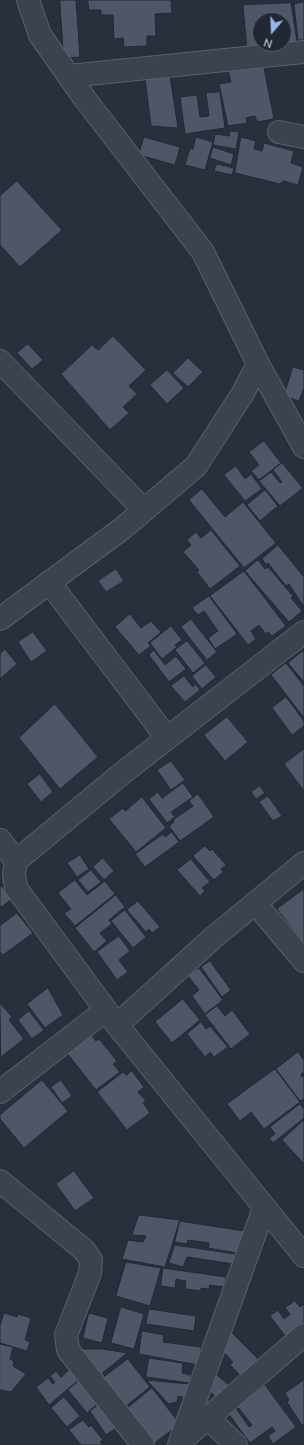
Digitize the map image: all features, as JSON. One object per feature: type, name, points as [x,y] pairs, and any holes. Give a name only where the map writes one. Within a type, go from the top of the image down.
[{"type":"street","points":[[28,0],[40,35],[69,76],[204,252],[258,364],[304,447]]},
{"type":"street","points":[[69,76],[304,52]]},
{"type":"street","points":[[279,132],[304,137]]},
{"type":"street","points":[[0,361],[144,510]]},
{"type":"street","points":[[0,619],[144,510],[196,466],[243,393],[258,364]]},
{"type":"street","points":[[49,582],[167,738]]},
{"type":"street","points":[[304,632],[167,738],[16,860],[14,874],[16,888],[111,1017],[304,1256]]},
{"type":"street","points":[[0,840],[16,860]]},
{"type":"street","points":[[0,1092],[111,1017],[214,937],[304,863]]},
{"type":"street","points":[[255,903],[304,961]]},
{"type":"street","points":[[0,1181],[84,1250],[91,1260],[90,1273],[66,1335],[68,1350],[143,1445]]},
{"type":"street","points":[[179,1444],[264,1208]]},
{"type":"street","points":[[179,1444],[304,1335]]},
{"type":"street","points":[[208,1418],[236,1445]]},
{"type":"building","points":[[60,0],[76,0],[80,57],[64,58]]},
{"type":"building","points":[[88,0],[171,0],[172,13],[155,14],[156,36],[147,36],[147,46],[124,47],[123,38],[114,39],[113,15],[101,15],[101,10],[89,10]]},
{"type":"building","points":[[304,2],[304,40],[298,40],[294,4]]},
{"type":"building","points":[[291,3],[298,48],[292,48],[292,12],[252,12],[252,51],[247,51],[243,5]]},
{"type":"building","points":[[263,63],[274,119],[257,122],[255,116],[246,118],[247,123],[228,126],[219,84],[231,82],[228,69]]},
{"type":"building","points":[[170,76],[178,128],[151,126],[145,79]]},
{"type":"building","points":[[220,92],[225,128],[185,134],[180,97],[197,95],[200,117],[209,116],[206,93]]},
{"type":"building","points":[[230,131],[239,132],[236,149],[213,145],[215,134],[229,136]]},
{"type":"building","points":[[144,137],[180,147],[175,165],[139,155]]},
{"type":"building","points":[[196,137],[213,142],[205,170],[185,165],[190,148],[193,149]]},
{"type":"building","points":[[241,137],[256,141],[254,149],[262,151],[264,143],[294,151],[291,163],[303,167],[298,185],[283,181],[280,184],[235,173]]},
{"type":"building","points":[[213,147],[234,154],[231,165],[210,158]]},
{"type":"building","points":[[217,164],[234,168],[232,175],[214,171]]},
{"type":"building","points":[[17,181],[62,230],[20,267],[0,245],[0,196]]},
{"type":"building","points":[[113,336],[146,370],[129,386],[137,394],[123,407],[129,413],[110,430],[61,374],[92,345],[98,350]]},
{"type":"building","points":[[28,344],[43,360],[32,369],[17,353]]},
{"type":"building","points":[[188,358],[203,372],[188,387],[173,373]]},
{"type":"building","points":[[293,367],[304,370],[304,388],[299,401],[284,396]]},
{"type":"building","points":[[167,370],[184,388],[167,404],[150,385]]},
{"type":"building","points":[[264,441],[281,463],[259,480],[251,471],[259,465],[249,452]]},
{"type":"building","points":[[282,463],[303,488],[280,506],[259,481],[271,472],[280,483],[282,482],[273,470]]},
{"type":"building","points":[[236,466],[245,479],[251,474],[262,489],[245,501],[224,475]]},
{"type":"building","points":[[202,489],[225,517],[243,502],[276,543],[244,568],[189,500]]},
{"type":"building","points":[[265,490],[278,506],[260,521],[247,505]]},
{"type":"building","points":[[211,530],[240,566],[210,589],[197,572],[199,570],[183,552],[191,545],[187,540],[196,532],[201,538]]},
{"type":"building","points":[[278,545],[304,577],[304,607],[289,584],[286,586],[268,563],[266,565],[262,559]]},
{"type":"building","points":[[258,560],[265,569],[268,567],[293,596],[291,598],[302,611],[289,622],[245,571]]},
{"type":"building","points":[[116,569],[124,581],[106,592],[98,581]]},
{"type":"building","points":[[244,571],[286,626],[272,636],[268,632],[266,634],[259,625],[251,631],[256,639],[248,645],[210,596]]},
{"type":"building","points":[[209,596],[237,634],[215,649],[208,638],[218,631],[204,611],[198,615],[192,608]]},
{"type":"building","points":[[130,614],[141,628],[151,621],[161,632],[148,643],[151,646],[139,655],[115,627]]},
{"type":"building","points":[[191,619],[217,652],[207,660],[181,627]]},
{"type":"building","points":[[171,626],[182,640],[175,645],[177,647],[162,659],[150,643]]},
{"type":"building","points":[[33,632],[47,651],[31,662],[18,642]]},
{"type":"building","points":[[187,641],[205,663],[193,673],[175,650]]},
{"type":"building","points":[[5,649],[17,664],[0,679],[0,654]]},
{"type":"building","points":[[154,650],[165,665],[176,656],[186,669],[169,682],[149,655]]},
{"type":"building","points":[[303,651],[304,653],[304,682],[288,663]]},
{"type":"building","points":[[286,663],[304,686],[304,718],[271,675]]},
{"type":"building","points":[[206,665],[216,677],[202,689],[192,676]]},
{"type":"building","points":[[184,676],[193,687],[196,684],[200,690],[185,702],[171,686]]},
{"type":"building","points":[[286,697],[304,721],[304,726],[292,735],[272,708]]},
{"type":"building","points":[[55,704],[98,757],[60,789],[19,738]]},
{"type":"building","points":[[227,717],[248,742],[225,761],[204,735]]},
{"type":"building","points":[[304,749],[304,791],[284,764]]},
{"type":"building","points":[[171,761],[185,780],[171,790],[157,770]]},
{"type":"building","points":[[40,774],[53,792],[41,802],[27,784]]},
{"type":"building","points":[[183,783],[193,797],[171,812],[175,817],[167,823],[149,799],[158,792],[162,798]]},
{"type":"building","points":[[260,786],[265,793],[256,799],[251,792]]},
{"type":"building","points":[[198,794],[214,817],[180,841],[169,826],[174,822],[173,820],[193,806],[189,801]]},
{"type":"building","points":[[268,796],[282,816],[273,821],[259,802]]},
{"type":"building","points":[[142,797],[166,828],[136,852],[109,819],[123,808],[125,811]]},
{"type":"building","points":[[172,832],[179,842],[145,867],[135,854],[163,834],[165,837]]},
{"type":"building","points":[[205,846],[210,851],[212,849],[226,865],[221,869],[223,872],[214,880],[193,856]]},
{"type":"building","points":[[80,855],[89,869],[77,877],[67,863]]},
{"type":"building","points":[[103,858],[114,871],[104,880],[93,867]]},
{"type":"building","points":[[191,859],[210,882],[202,888],[205,891],[200,896],[177,870]]},
{"type":"building","points":[[91,870],[101,882],[88,892],[78,880]]},
{"type":"building","points":[[75,880],[87,895],[105,881],[115,894],[75,926],[64,913],[71,909],[58,893]]},
{"type":"building","points":[[2,886],[12,899],[0,908],[0,888]]},
{"type":"building","points":[[304,889],[304,944],[277,909]]},
{"type":"building","points":[[116,895],[125,907],[109,920],[112,924],[100,933],[107,941],[94,952],[75,928]]},
{"type":"building","points":[[138,901],[160,927],[152,933],[149,929],[146,932],[127,910]]},
{"type":"building","points":[[125,910],[146,937],[133,948],[111,921]]},
{"type":"building","points":[[17,913],[33,933],[3,955],[0,952],[0,926]]},
{"type":"building","points":[[119,936],[130,951],[119,960],[128,972],[117,980],[97,952]]},
{"type":"building","points":[[210,961],[231,990],[222,997],[201,967]]},
{"type":"building","points":[[199,968],[223,1000],[205,1014],[192,996],[199,990],[188,976]]},
{"type":"building","points":[[48,988],[63,1015],[45,1028],[27,1004]]},
{"type":"building","points":[[183,999],[200,1020],[172,1043],[155,1022]]},
{"type":"building","points":[[0,1003],[12,1017],[9,1020],[24,1039],[1,1057]]},
{"type":"building","points":[[217,1006],[225,1016],[232,1010],[250,1034],[231,1049],[205,1015]]},
{"type":"building","points":[[29,1011],[44,1030],[32,1039],[18,1020]]},
{"type":"building","points":[[201,1022],[206,1029],[210,1026],[228,1047],[214,1057],[210,1052],[205,1057],[187,1034]]},
{"type":"building","points":[[90,1034],[96,1041],[99,1039],[117,1061],[113,1064],[120,1072],[96,1090],[66,1052]]},
{"type":"building","points":[[298,1052],[304,1060],[304,1072],[301,1074],[302,1077],[304,1076],[304,1099],[300,1101],[276,1069]]},
{"type":"building","points":[[275,1069],[300,1102],[264,1129],[251,1112],[240,1121],[227,1104]]},
{"type":"building","points":[[132,1071],[144,1087],[138,1092],[146,1101],[143,1103],[150,1113],[127,1130],[97,1092],[123,1072],[126,1075]]},
{"type":"building","points":[[42,1080],[68,1111],[24,1148],[0,1119],[0,1115]]},
{"type":"building","points":[[61,1080],[72,1096],[62,1103],[51,1087]]},
{"type":"building","points":[[300,1104],[304,1109],[304,1118],[273,1143],[269,1138],[275,1134],[270,1127]]},
{"type":"building","points":[[304,1120],[304,1164],[282,1140]]},
{"type":"building","points":[[74,1171],[94,1198],[75,1211],[56,1184]]},
{"type":"building","points":[[139,1215],[180,1220],[165,1267],[122,1259],[128,1240],[143,1242],[146,1236],[132,1235]]},
{"type":"building","points":[[180,1221],[244,1231],[237,1253],[208,1248],[209,1243],[188,1240],[187,1244],[175,1242]]},
{"type":"building","points":[[175,1245],[235,1254],[233,1264],[187,1257],[183,1267],[169,1263]]},
{"type":"building","points":[[126,1262],[161,1268],[150,1306],[116,1296]]},
{"type":"building","points":[[163,1268],[226,1277],[224,1287],[210,1285],[209,1289],[201,1288],[201,1291],[185,1289],[186,1281],[176,1279],[175,1288],[161,1286]]},
{"type":"building","points":[[295,1301],[300,1307],[304,1304],[304,1324],[286,1337],[270,1316],[278,1310],[284,1319],[290,1314],[285,1308]]},
{"type":"building","points":[[121,1307],[144,1314],[134,1349],[111,1343]]},
{"type":"building","points":[[149,1309],[196,1316],[194,1331],[146,1324]]},
{"type":"building","points":[[4,1313],[17,1317],[18,1314],[31,1318],[25,1340],[30,1342],[27,1351],[0,1343],[0,1326]]},
{"type":"building","points":[[89,1313],[108,1318],[102,1343],[83,1338]]},
{"type":"building","points":[[142,1331],[164,1335],[163,1342],[201,1347],[198,1365],[139,1354]]},
{"type":"building","points":[[231,1332],[258,1359],[241,1376],[230,1365],[233,1362],[224,1352]]},
{"type":"building","points":[[0,1344],[13,1347],[10,1359],[14,1361],[13,1366],[26,1374],[11,1392],[0,1390]]},
{"type":"building","points":[[77,1349],[103,1349],[127,1353],[99,1376]]},
{"type":"building","points":[[149,1358],[183,1363],[182,1373],[191,1375],[190,1383],[146,1377]]},
{"type":"building","points":[[128,1359],[150,1387],[122,1409],[100,1380]]},
{"type":"building","points":[[71,1368],[80,1379],[49,1405],[36,1387],[48,1378],[53,1384],[55,1382],[50,1376],[56,1371],[61,1377]]},
{"type":"building","points":[[217,1375],[230,1386],[220,1400],[206,1389]]},
{"type":"building","points":[[82,1378],[101,1401],[87,1413],[68,1390]]},
{"type":"building","points":[[147,1380],[190,1384],[186,1398],[178,1396],[177,1402],[169,1404]]},
{"type":"building","points":[[304,1380],[304,1424],[302,1425],[287,1402],[289,1400],[285,1393]]},
{"type":"building","points":[[265,1385],[296,1427],[273,1444],[268,1436],[275,1431],[272,1427],[250,1443],[228,1413],[235,1407],[249,1427],[252,1425],[237,1406]]},
{"type":"building","points":[[152,1388],[180,1424],[152,1445],[125,1410]]},
{"type":"building","points":[[64,1397],[80,1416],[67,1427],[51,1408]]},
{"type":"building","points":[[100,1404],[116,1428],[106,1435],[90,1411]]},
{"type":"building","points":[[83,1420],[89,1427],[91,1425],[103,1440],[100,1442],[103,1445],[81,1445],[69,1430]]}]
